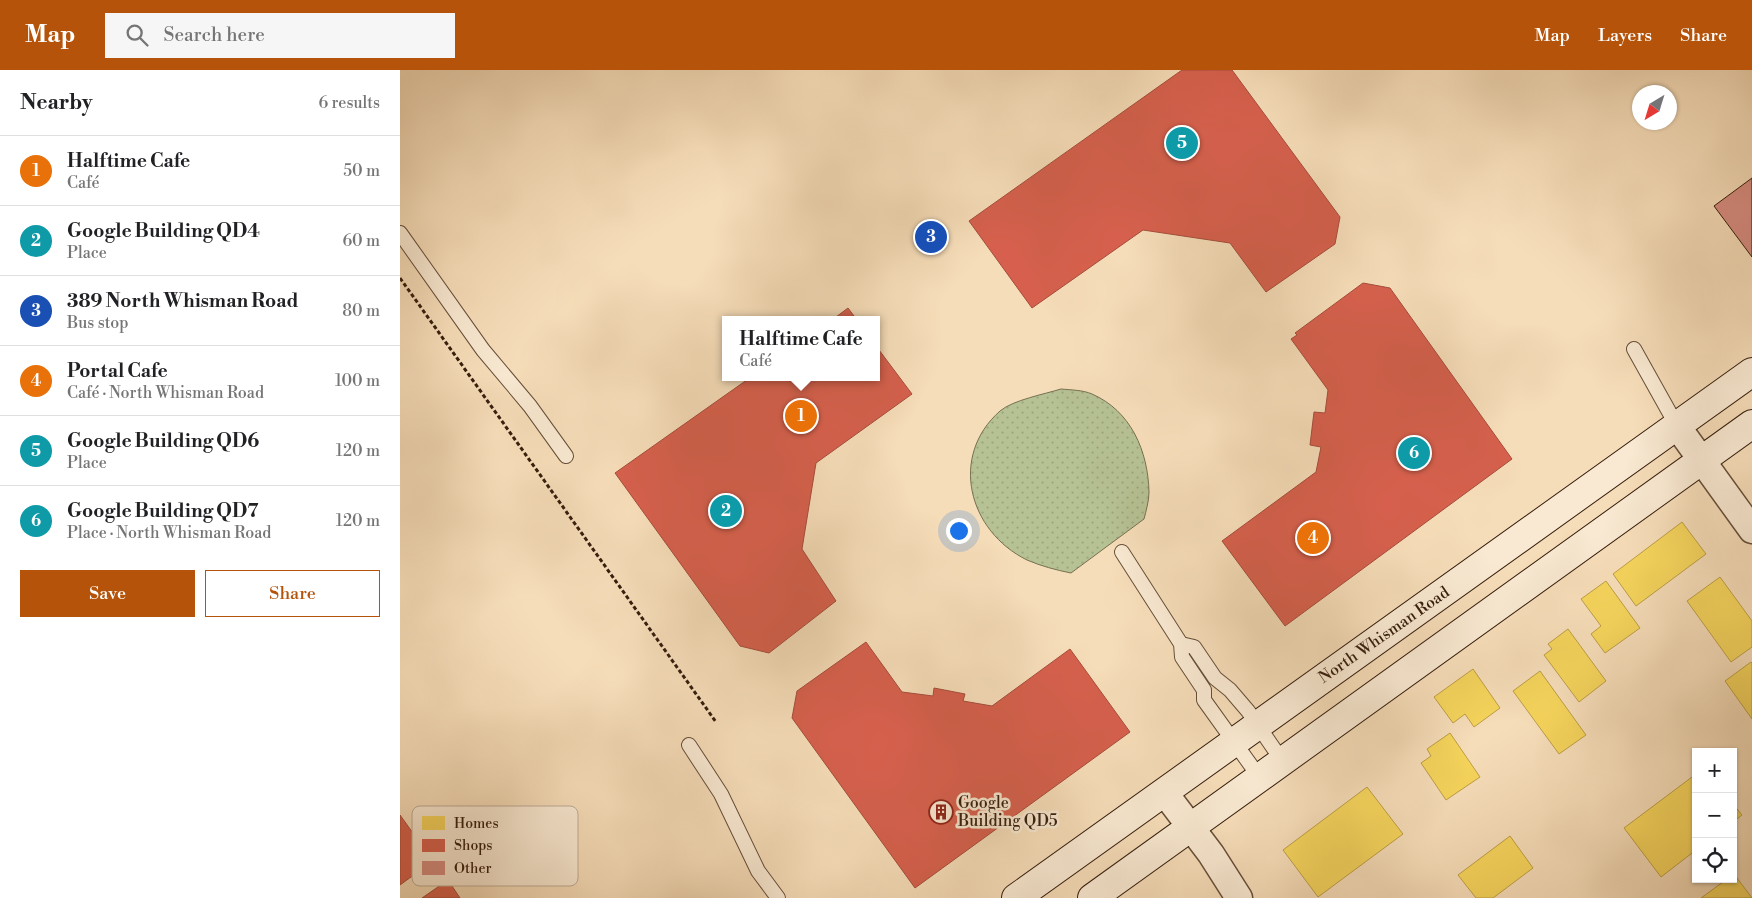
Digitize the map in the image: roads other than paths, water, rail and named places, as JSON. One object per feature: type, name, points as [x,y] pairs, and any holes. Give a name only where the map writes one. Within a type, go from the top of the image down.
[{"type":"main road","name":"North Whisman Road","points":[[1016,898],[1752,372]]},
{"type":"main road","points":[[1092,898],[1752,424]]},
{"type":"street","points":[[1677,426],[1752,530]]},
{"type":"street","points":[[1164,792],[1211,854],[1240,898]]},
{"type":"lane","points":[[400,233],[483,350],[530,406],[566,456]]},
{"type":"lane","points":[[1634,349],[1677,426]]},
{"type":"lane","points":[[1122,552],[1181,644],[1182,657],[1204,690],[1204,700],[1260,778]]},
{"type":"lane","points":[[1181,644],[1194,647],[1215,678],[1230,690],[1283,762]]},
{"type":"lane","points":[[689,744],[721,794],[758,871],[778,898]]},
{"type":"place","name":"Google Building QD6","points":[[1182,143]]},
{"type":"place","name":"389 North Whisman Road","points":[[931,237]]},
{"type":"place","name":"Halftime Cafe","points":[[801,416]]},
{"type":"place","name":"Google Building QD7","points":[[1414,453]]},
{"type":"place","name":"Google Building QD4","points":[[726,511]]},
{"type":"place","name":"Portal Cafe","points":[[1313,538]]},
{"type":"place","name":"Google Building QD5","points":[[941,812]]}]
